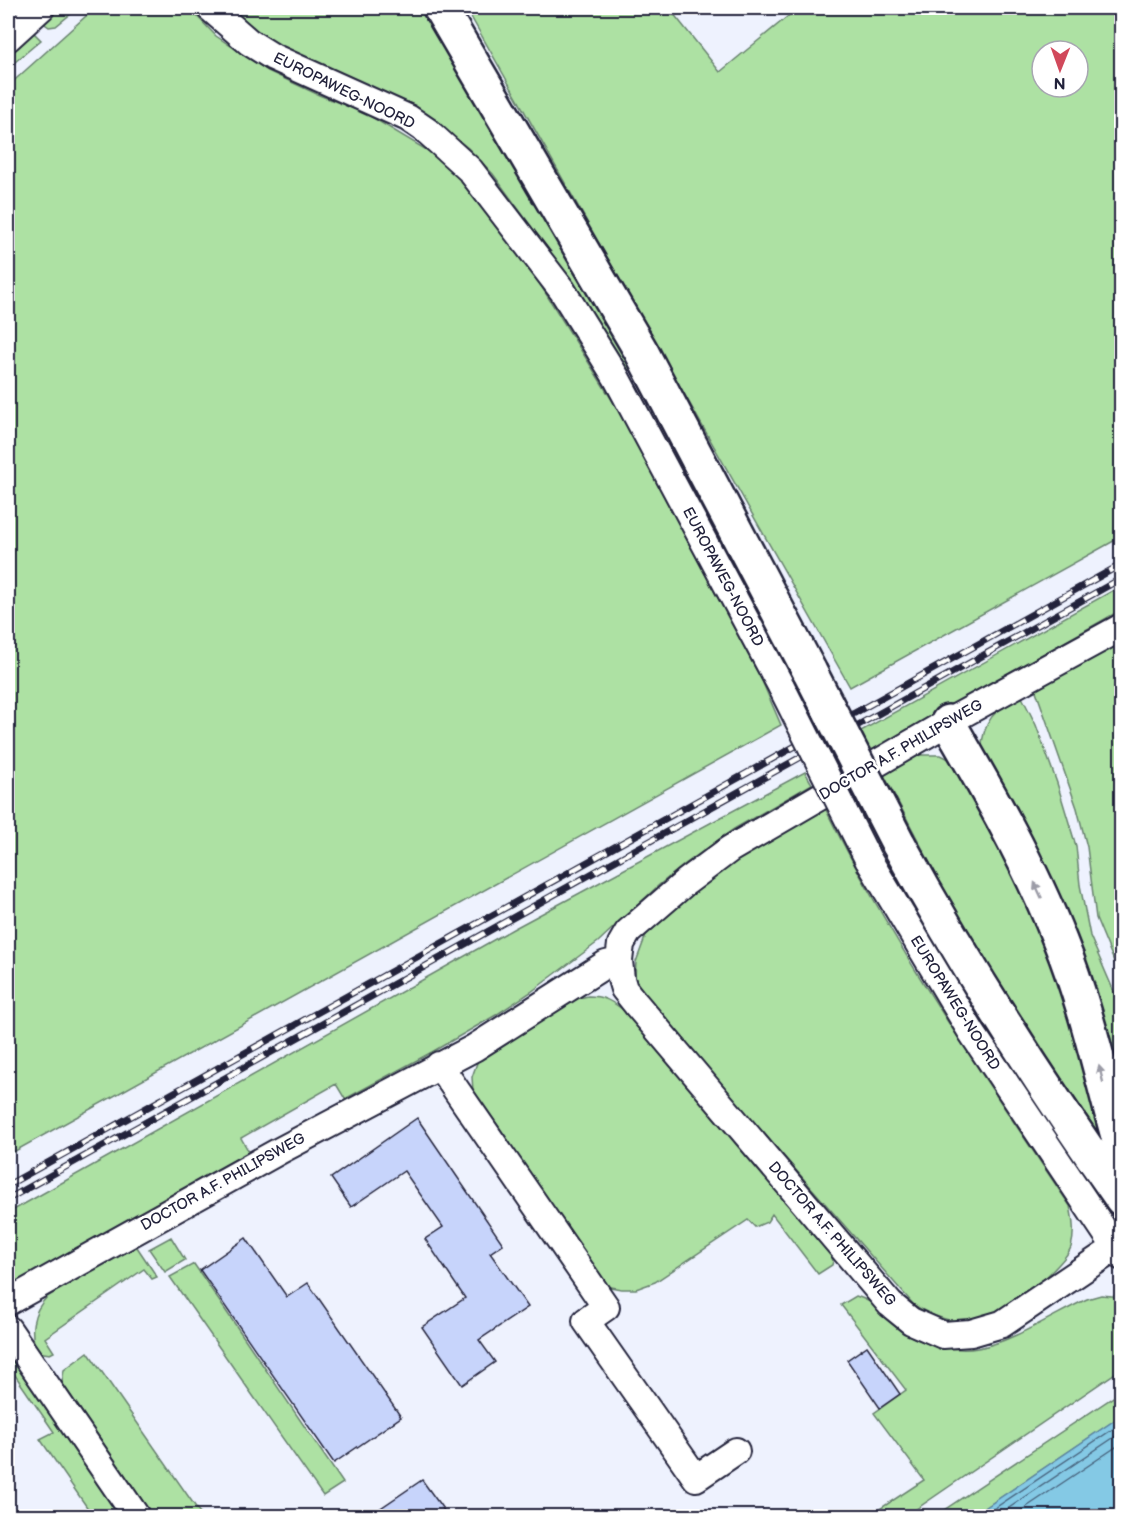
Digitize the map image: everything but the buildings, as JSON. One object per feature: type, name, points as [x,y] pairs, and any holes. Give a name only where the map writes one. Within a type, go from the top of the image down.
[{"type":"main road","name":"EUROPAWEG-NOORD","points":[[440,8],[641,351],[938,916],[1060,1112],[1122,1199]]},
{"type":"main road","points":[[948,722],[1002,817],[1040,893],[1061,942],[1089,1026],[1122,1151]]},
{"type":"street","name":"EUROPAWEG-NOORD","points":[[210,8],[249,42],[273,57],[408,118],[427,131],[470,170],[562,290],[616,376],[782,688],[868,859],[972,1033],[1118,1252]]},
{"type":"street","points":[[8,38],[27,11]]},
{"type":"street","name":"DOCTOR A.F. PHILIPSWEG","points":[[1118,1252],[1002,1324],[971,1333],[943,1335],[911,1322],[890,1304],[636,1004],[624,989],[619,961],[621,944],[628,932],[686,882],[730,849],[948,722],[1122,627]]},
{"type":"street","name":"DOCTOR A.F. PHILIPSWEG","points":[[8,1302],[280,1149],[474,1048],[606,964],[619,961]]},
{"type":"street","points":[[439,1065],[606,1307],[586,1320],[696,1478],[736,1451]]},
{"type":"street","points":[[8,1329],[136,1516]]},
{"type":"green space","points":[[58,8],[78,8],[56,26],[49,27],[42,22]]},
{"type":"green space","points":[[95,8],[189,8],[216,36],[268,71],[365,113],[440,158],[474,192],[538,281],[617,408],[762,681],[781,725],[8,1155],[8,86]]},
{"type":"green space","points":[[227,8],[420,8],[507,143],[635,367],[628,371],[555,259],[493,174],[468,148],[434,121],[288,52],[264,38]]},
{"type":"green space","points":[[466,8],[669,8],[720,72],[798,8],[1121,8],[1121,537],[850,687]]},
{"type":"green space","points":[[31,30],[41,40],[8,68],[8,51]]},
{"type":"green space","points":[[1121,586],[1121,610],[870,754],[859,732]]},
{"type":"green space","points":[[1112,644],[1121,644],[1121,978],[1096,918],[1087,847],[1077,808],[1035,688]]},
{"type":"green space","points":[[1021,695],[1036,725],[1076,846],[1080,885],[1090,936],[1121,1008],[1121,1113],[981,752],[987,724],[997,711]]},
{"type":"green space","points":[[919,755],[941,755],[955,762],[1043,922],[1115,1166],[979,957],[883,773]]},
{"type":"green space","points":[[805,772],[812,784],[734,829],[685,864],[598,942],[496,1015],[345,1099],[336,1084],[241,1138],[249,1152],[8,1288],[8,1213],[513,929]]},
{"type":"green space","points":[[825,808],[880,911],[910,961],[972,1060],[1070,1206],[1073,1237],[1067,1254],[1051,1273],[1018,1302],[985,1320],[951,1321],[914,1305],[697,1057],[641,991],[635,977],[636,962],[646,935],[663,917],[730,864]]},
{"type":"green space","points":[[588,996],[606,999],[622,1009],[783,1196],[831,1255],[832,1265],[818,1274],[772,1214],[767,1222],[755,1227],[748,1220],[655,1282],[636,1289],[605,1286],[473,1091],[472,1077],[478,1060],[567,1001]]},
{"type":"green space","points":[[171,1237],[185,1260],[165,1272],[149,1249]]},
{"type":"green space","points":[[135,1244],[157,1277],[152,1279],[144,1269],[45,1338],[54,1352],[50,1354],[37,1352],[33,1337],[33,1323],[38,1309],[47,1297]]},
{"type":"green space","points":[[194,1264],[343,1483],[323,1496],[170,1277]]},
{"type":"green space","points":[[1101,1295],[1122,1297],[1121,1369],[906,1516],[869,1516],[924,1480],[874,1413],[906,1390],[841,1305],[856,1296],[860,1297],[883,1312],[899,1330],[914,1338],[941,1347],[969,1349],[1004,1340],[1087,1299]]},
{"type":"green space","points":[[88,1352],[202,1516],[153,1516],[62,1383],[64,1370]]},
{"type":"green space","points":[[8,1354],[122,1516],[93,1516],[40,1439],[54,1432],[8,1365]]},
{"type":"green space","points":[[1121,1392],[1121,1416],[973,1516],[935,1516]]},
{"type":"water","points":[[1121,1416],[1121,1516],[973,1516]]},
{"type":"railway","points":[[8,1185],[1122,564]]},
{"type":"railway","points":[[8,1199],[1122,578]]}]
